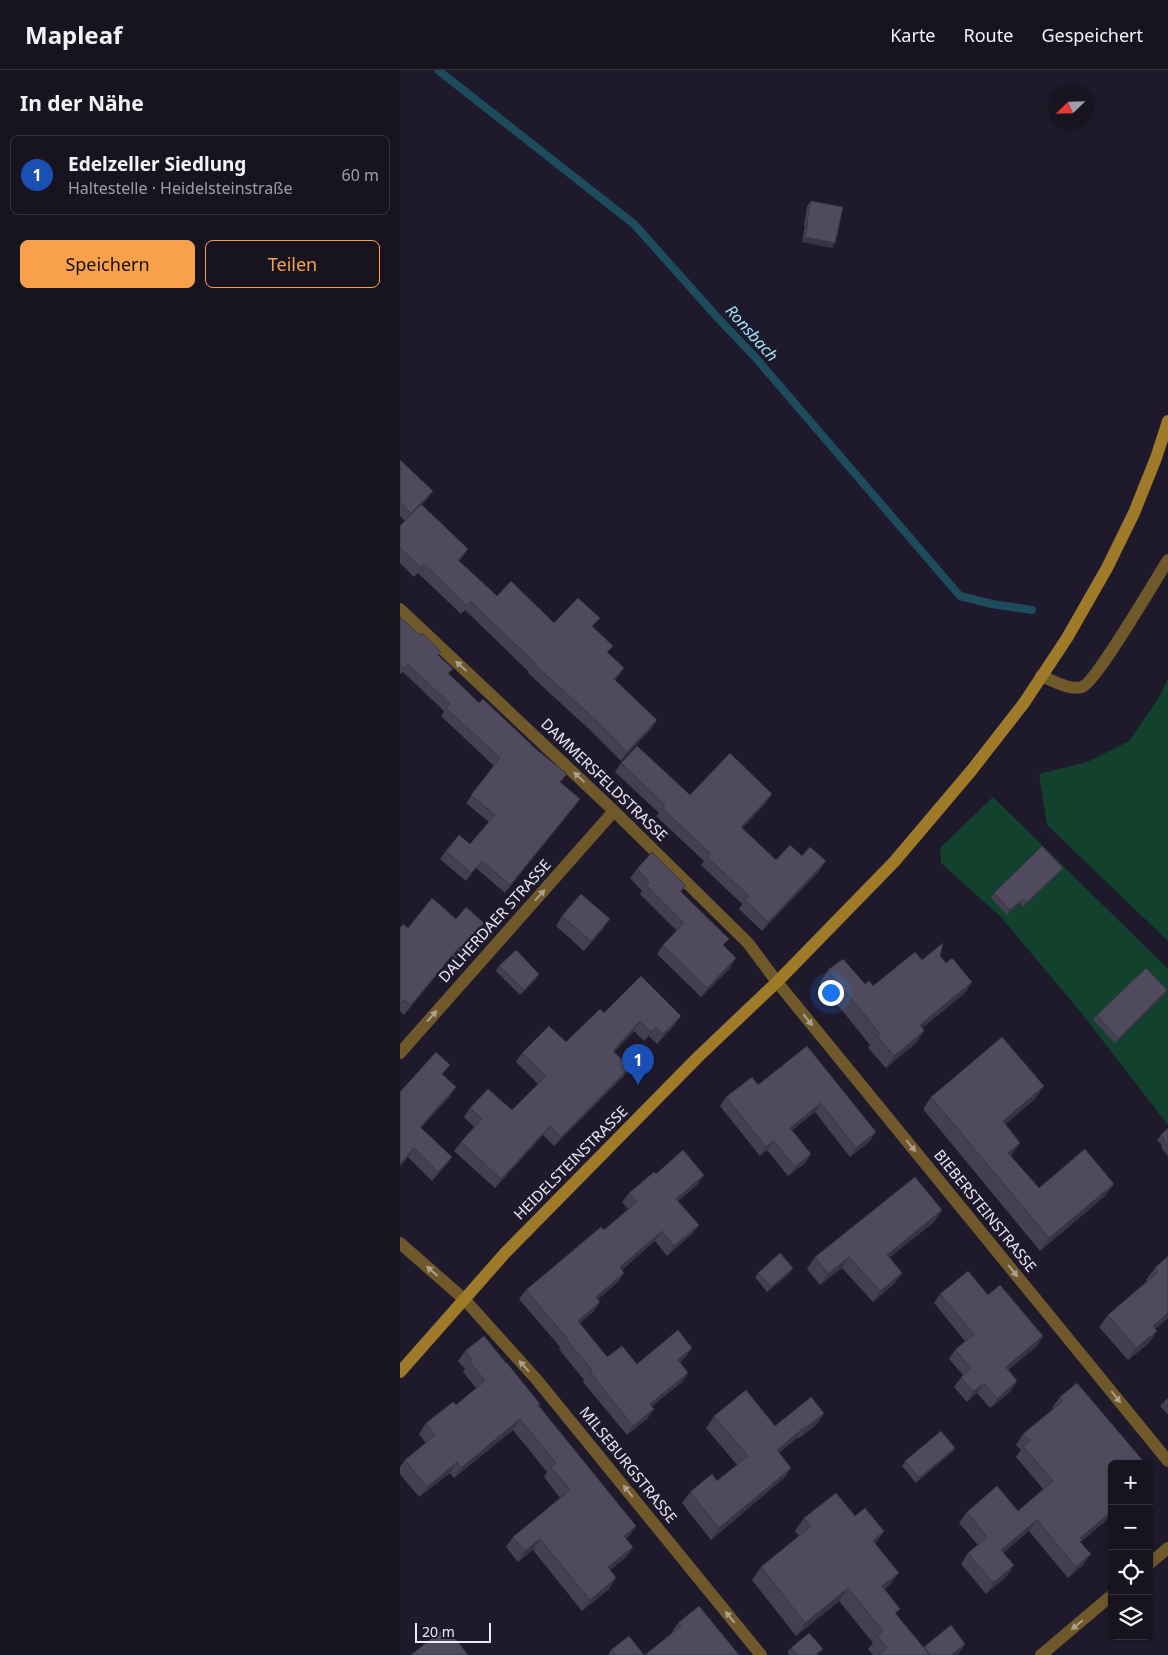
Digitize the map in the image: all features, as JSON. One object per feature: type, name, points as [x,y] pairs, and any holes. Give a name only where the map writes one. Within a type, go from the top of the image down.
[{"type":"main road","name":"HEIDELSTEINSTRASSE","points":[[400,1372],[506,1252],[699,1056],[777,982],[894,862],[971,771],[1009,723],[1067,638],[1107,568],[1156,458],[1168,421]]},
{"type":"street","points":[[1041,676],[1069,686],[1082,687],[1086,684],[1101,667],[1168,560]]},
{"type":"street","name":"DAMMERSFELDSTRASSE","points":[[400,609],[614,811],[748,943],[777,982]]},
{"type":"street","name":"DALHERDAER STRASSE","points":[[400,1052],[614,811]]},
{"type":"street","name":"BIEBERSTEINSTRASSE","points":[[777,982],[1168,1461]]},
{"type":"street","name":"MILSEBURGSTRASSE","points":[[400,1243],[465,1300],[536,1380],[761,1655]]},
{"type":"street","points":[[1153,1561],[1168,1548]]},
{"type":"street","points":[[1041,1655],[1108,1598]]},
{"type":"green space","points":[[1168,679],[1168,941],[1047,825],[1039,774],[1087,762],[1129,741],[1158,699]]},
{"type":"green space","points":[[993,797],[1168,969],[1168,1125],[1079,1010],[1000,916],[941,863],[940,848]]},
{"type":"building","points":[[811,201],[843,207],[835,243],[805,237]]},
{"type":"building","points":[[400,460],[433,491],[411,513],[400,502]]},
{"type":"building","points":[[421,504],[468,549],[458,560],[497,596],[511,581],[554,623],[578,598],[600,618],[592,626],[613,646],[607,652],[624,668],[614,679],[657,720],[627,752],[598,722],[534,664],[471,602],[467,606],[424,564],[421,568],[400,548],[400,526]]},
{"type":"building","points":[[400,617],[420,635],[422,633],[441,652],[438,655],[453,669],[448,673],[479,703],[483,699],[537,750],[567,774],[560,782],[580,799],[510,885],[482,861],[471,873],[446,851],[459,835],[470,844],[495,815],[471,795],[500,758],[446,708],[450,704],[408,664],[404,669],[400,665]]},
{"type":"building","points":[[637,746],[690,795],[730,753],[772,794],[741,827],[776,860],[790,845],[802,856],[810,847],[826,861],[768,922],[745,900],[749,896],[707,857],[710,853],[662,808],[665,805],[621,763]]},
{"type":"building","points":[[1042,846],[1063,868],[1026,903],[1023,899],[1010,910],[994,893]]},
{"type":"building","points":[[652,852],[686,886],[680,891],[729,939],[723,945],[736,958],[707,988],[663,945],[684,923],[646,885],[649,882],[637,869]]},
{"type":"building","points":[[581,894],[610,919],[591,941],[562,916]]},
{"type":"building","points":[[432,898],[456,919],[466,907],[484,923],[462,950],[459,947],[411,1005],[404,1000],[400,1004],[400,928],[403,924],[408,928]]},
{"type":"building","points":[[943,943],[940,956],[946,963],[952,958],[972,982],[920,1025],[924,1031],[894,1056],[877,1036],[880,1034],[828,970],[843,959],[865,984],[869,981],[873,986],[915,952],[922,960]]},
{"type":"building","points":[[516,950],[539,974],[524,990],[499,966]]},
{"type":"building","points":[[1146,968],[1167,990],[1118,1039],[1097,1015]]},
{"type":"building","points":[[641,976],[681,1016],[663,1034],[656,1027],[651,1032],[640,1021],[613,1051],[630,1067],[561,1137],[550,1126],[501,1179],[461,1142],[482,1119],[470,1108],[488,1089],[512,1110],[546,1076],[522,1053],[549,1026],[566,1042],[600,1009],[604,1013]]},
{"type":"building","points":[[1002,1037],[1044,1086],[1003,1121],[1020,1143],[1008,1153],[1039,1188],[1085,1149],[1114,1184],[1049,1238],[931,1097]]},
{"type":"building","points":[[807,1046],[876,1132],[856,1148],[821,1103],[790,1128],[811,1154],[795,1167],[774,1141],[766,1147],[726,1097],[752,1077],[758,1085]]},
{"type":"building","points":[[436,1052],[450,1065],[442,1074],[456,1087],[420,1127],[452,1157],[438,1172],[414,1148],[400,1164],[400,1092]]},
{"type":"building","points":[[1168,1128],[1168,1147],[1161,1135]]},
{"type":"building","points":[[683,1150],[704,1175],[676,1199],[699,1225],[674,1246],[662,1231],[620,1267],[624,1273],[596,1297],[600,1302],[578,1321],[607,1357],[622,1346],[637,1364],[678,1330],[692,1348],[678,1360],[688,1373],[650,1404],[654,1409],[633,1426],[590,1372],[592,1370],[567,1338],[526,1290],[601,1227],[604,1230],[637,1202],[629,1193],[654,1172],[656,1174]]},
{"type":"building","points":[[915,1177],[942,1210],[887,1255],[902,1273],[880,1291],[849,1257],[828,1274],[815,1257]]},
{"type":"building","points":[[780,1253],[793,1268],[771,1287],[758,1273]]},
{"type":"building","points":[[1168,1256],[1168,1313],[1153,1326],[1157,1331],[1136,1348],[1108,1315],[1158,1272],[1155,1268]]},
{"type":"building","points":[[968,1271],[988,1295],[1000,1285],[1043,1336],[1006,1367],[1017,1381],[997,1399],[984,1383],[973,1392],[961,1377],[971,1368],[955,1350],[974,1334],[940,1294]]},
{"type":"building","points":[[484,1336],[636,1526],[624,1536],[633,1547],[608,1567],[616,1578],[590,1600],[540,1539],[525,1551],[513,1537],[570,1490],[551,1467],[556,1463],[520,1419],[461,1468],[457,1462],[427,1487],[405,1460],[435,1435],[426,1423],[453,1402],[456,1405],[485,1381],[470,1362],[472,1360],[465,1351]]},
{"type":"building","points":[[1077,1383],[1142,1460],[1108,1460],[1108,1514],[1080,1538],[1082,1540],[1080,1542],[1091,1554],[1076,1567],[1037,1520],[1001,1550],[1014,1565],[993,1583],[968,1553],[987,1537],[967,1512],[997,1486],[1018,1511],[1053,1481],[1023,1446],[1030,1441],[1023,1434],[1063,1401],[1060,1397]]},
{"type":"building","points":[[746,1390],[775,1426],[811,1397],[824,1413],[777,1450],[791,1468],[719,1528],[690,1492],[712,1474],[717,1481],[748,1456],[714,1416]]},
{"type":"building","points":[[1168,1398],[1168,1407],[1164,1402]]},
{"type":"building","points":[[941,1431],[955,1448],[919,1478],[905,1461]]},
{"type":"building","points":[[836,1493],[855,1516],[865,1508],[884,1531],[873,1541],[899,1573],[882,1586],[900,1609],[895,1613],[928,1655],[878,1655],[887,1648],[877,1636],[883,1631],[848,1588],[805,1623],[761,1567],[811,1526],[804,1518]]},
{"type":"building","points":[[699,1606],[739,1655],[645,1655],[681,1626],[678,1623]]},
{"type":"building","points":[[951,1625],[965,1644],[951,1655],[930,1655],[924,1647]]},
{"type":"building","points":[[446,1627],[468,1655],[411,1655]]},
{"type":"building","points":[[809,1633],[823,1649],[815,1655],[797,1655],[791,1648]]},
{"type":"building","points":[[629,1636],[644,1655],[615,1655],[611,1650]]},
{"type":"waterway","name":"Ronsbach","points":[[438,70],[634,224],[755,357],[960,596],[992,604],[1032,610]]},
{"type":"place","name":"Edelzeller Siedlung","points":[[638,1085]]}]
